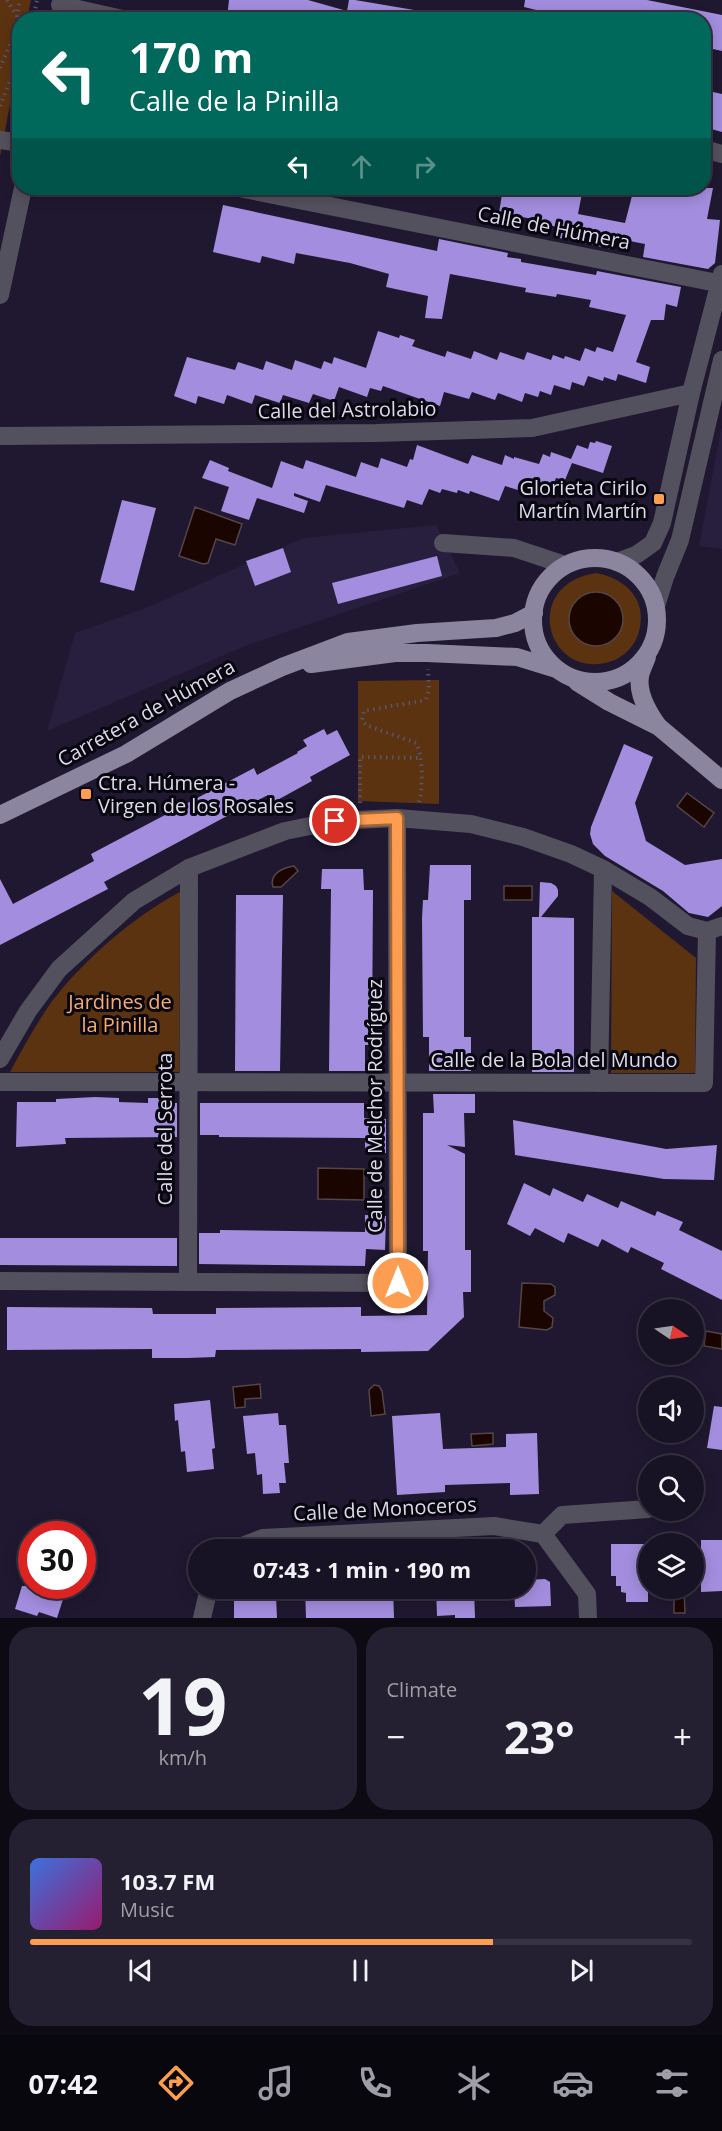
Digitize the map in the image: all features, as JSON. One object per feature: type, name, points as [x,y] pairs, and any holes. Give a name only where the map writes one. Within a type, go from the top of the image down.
[{"type":"main road","points":[[600,558],[617,562],[631,569],[651,591],[656,606],[658,622],[656,637],[650,652],[638,666],[623,677],[606,682],[588,683],[563,674],[545,658],[533,629],[539,594],[550,578],[566,565],[582,559],[600,558]]},
{"type":"main road","name":"Carretera de Húmera","points":[[0,815],[126,754],[230,691],[282,667],[348,642],[417,633],[496,627],[515,623],[534,613]]},
{"type":"main road","name":"Carretera de Húmera","points":[[650,652],[640,675],[647,711],[659,727],[722,780]]},
{"type":"main road","name":"Carretera de Húmera","points":[[282,667],[394,653],[517,657],[563,674],[609,702],[659,727]]},
{"type":"street","points":[[59,8],[82,12]]},
{"type":"street","points":[[0,295],[21,195]]},
{"type":"street","name":"Calle de Húmera","points":[[276,195],[721,280]]},
{"type":"street","points":[[617,562],[636,555],[653,543],[662,523],[691,393],[721,280]]},
{"type":"street","points":[[656,606],[680,540],[722,360]]},
{"type":"street","name":"Calle del Astrolabio","points":[[0,436],[375,433],[532,428],[691,393]]},
{"type":"street","points":[[443,543],[513,548],[566,565]]},
{"type":"street","points":[[0,1059],[28,1011],[59,969],[134,901],[189,868],[285,831],[335,821],[405,818],[471,824],[523,837],[571,854],[603,869],[650,897],[688,926],[714,928]]},
{"type":"street","name":"Calle de Melchor Rodríguez","points":[[0,1281],[398,1283],[398,1083],[405,818]]},
{"type":"street","name":"Calle del Serrota","points":[[188,1282],[189,868]]},
{"type":"street","points":[[599,1083],[603,869]]},
{"type":"street","name":"Calle de la Bola del Mundo","points":[[0,1082],[704,1083],[714,928]]},
{"type":"street","points":[[588,1618],[588,1594],[543,1534],[562,1515],[638,1510]]},
{"type":"street","name":"Calle de Monoceros","points":[[260,1539],[494,1526],[543,1534]]},
{"type":"street","points":[[202,1618],[206,1599]]},
{"type":"path","points":[[0,68],[12,40]]},
{"type":"path","points":[[0,106],[12,76]]},
{"type":"path","points":[[405,818],[421,794],[420,750],[416,742],[366,725],[362,720],[364,711],[426,699],[429,690],[427,654]]},
{"type":"path","points":[[360,820],[360,757],[420,758]]},
{"type":"shaded area","points":[[722,429],[722,549],[699,546]]},
{"type":"shaded area","points":[[195,507],[242,524],[235,545],[216,539],[208,563],[203,564],[179,556]]},
{"type":"shaded area","points":[[436,525],[460,573],[250,644],[47,731],[75,633],[146,608],[304,538]]},
{"type":"shaded area","points":[[596,592],[606,594],[615,600],[621,609],[623,619],[621,629],[615,638],[606,644],[596,646],[586,644],[577,638],[571,629],[569,619],[571,609],[577,600],[586,594]]},
{"type":"shaded area","points":[[687,793],[714,813],[704,827],[677,806]]},
{"type":"shaded area","points":[[294,866],[298,871],[281,887],[273,887],[273,879],[278,872]]},
{"type":"shaded area","points":[[504,886],[532,886],[532,900],[504,900]]},
{"type":"shaded area","points":[[318,1168],[364,1169],[364,1200],[318,1199]]},
{"type":"shaded area","points":[[522,1283],[551,1284],[555,1287],[555,1295],[544,1301],[544,1311],[553,1318],[552,1327],[547,1330],[519,1327]]},
{"type":"shaded area","points":[[706,1331],[722,1334],[722,1349],[704,1346]]},
{"type":"shaded area","points":[[260,1384],[261,1398],[245,1399],[245,1407],[235,1408],[233,1387]]},
{"type":"shaded area","points":[[374,1385],[379,1386],[382,1391],[385,1414],[371,1416],[369,1390]]},
{"type":"shaded area","points":[[493,1433],[493,1444],[472,1446],[471,1434]]},
{"type":"shaded area","points":[[674,1599],[684,1599],[685,1613],[674,1613]]},
{"type":"green space","points":[[0,0],[31,0],[28,12],[12,12],[12,94],[0,157]]},
{"type":"green space","points":[[596,573],[618,581],[633,594],[641,612],[641,623],[634,643],[621,657],[612,661],[590,664],[572,658],[559,646],[551,630],[550,612],[557,595],[572,581]],"holes":[[[595,592],[615,602],[619,608],[621,622],[616,637],[578,639],[569,624],[586,594]]]},
{"type":"green space","points":[[439,680],[439,804],[358,801],[358,681]]},
{"type":"green space","points":[[612,891],[696,958],[695,1073],[611,1073]]},
{"type":"green space","name":"Jardines de la Pinilla","points":[[180,892],[179,1072],[10,1072],[47,1008],[80,969],[128,926]]},
{"type":"building","points":[[229,0],[308,0],[347,11],[349,0],[355,0],[420,11],[420,12],[228,12]]},
{"type":"building","points":[[525,0],[647,0],[707,12],[544,12],[524,7]]},
{"type":"building","points":[[711,13],[722,15],[722,51],[711,49]]},
{"type":"building","points":[[711,92],[722,94],[722,132],[711,129]]},
{"type":"building","points":[[711,188],[713,188],[707,219],[720,220],[715,263],[708,269],[643,257],[645,244],[614,238],[612,249],[555,237],[557,227],[533,221],[533,219],[499,213],[502,195],[582,195],[578,214],[625,223],[632,195],[711,195]]},
{"type":"building","points":[[223,205],[437,251],[439,239],[508,253],[507,257],[521,259],[521,262],[596,275],[597,271],[681,287],[677,307],[666,304],[664,320],[651,320],[636,362],[650,367],[646,383],[618,374],[616,381],[604,377],[603,381],[588,376],[584,386],[572,382],[570,390],[554,385],[551,395],[540,391],[538,397],[525,393],[522,402],[498,393],[495,400],[472,392],[469,399],[444,392],[440,406],[383,386],[381,391],[370,388],[367,397],[339,387],[334,401],[313,394],[309,403],[283,395],[280,403],[255,395],[252,404],[227,395],[224,404],[198,396],[196,404],[174,396],[187,357],[235,370],[238,362],[263,370],[266,361],[292,370],[295,360],[321,369],[324,361],[332,364],[334,357],[366,368],[378,331],[399,338],[400,335],[415,340],[412,346],[445,357],[447,351],[471,359],[474,351],[497,360],[500,352],[524,360],[527,352],[551,360],[553,355],[580,361],[585,348],[595,352],[597,347],[613,352],[626,315],[589,307],[591,300],[557,294],[556,297],[525,292],[526,288],[450,274],[442,319],[425,318],[428,296],[386,287],[389,274],[350,263],[296,253],[294,264],[262,256],[260,263],[213,252]]},
{"type":"building","points":[[596,441],[612,446],[603,473],[572,463],[565,480],[556,478],[552,489],[532,483],[528,493],[505,486],[499,501],[470,491],[469,494],[458,490],[457,493],[442,489],[440,493],[429,489],[422,505],[407,500],[404,508],[326,485],[320,502],[294,493],[294,496],[308,501],[304,513],[257,498],[249,520],[221,511],[229,487],[202,478],[210,460],[229,468],[228,471],[272,488],[281,461],[303,469],[306,460],[356,477],[361,462],[378,468],[381,458],[407,467],[410,459],[413,460],[417,445],[468,464],[472,455],[502,465],[505,455],[539,464],[543,454],[550,457],[551,452],[571,459],[577,445],[588,449],[590,442],[595,443]]},
{"type":"building","points":[[122,500],[156,508],[134,591],[100,582]]},
{"type":"building","points":[[283,548],[291,572],[255,586],[246,561]]},
{"type":"building","points":[[437,556],[442,576],[338,604],[332,583]]},
{"type":"building","points":[[324,729],[327,735],[337,730],[350,755],[310,777],[312,781],[272,803],[268,795],[104,882],[108,889],[0,945],[0,879],[13,904],[94,861],[91,854],[254,768],[257,775],[298,753],[307,746],[303,740]]},
{"type":"building","points":[[624,744],[653,757],[635,803],[646,841],[685,865],[722,859],[722,906],[708,917],[689,913],[663,891],[605,856],[593,844],[590,834],[591,827]]},
{"type":"building","points":[[430,865],[471,865],[471,900],[464,900],[464,1037],[471,1037],[471,1071],[429,1071],[429,1037],[423,1037],[422,918],[423,900],[428,900]]},
{"type":"building","points":[[322,869],[363,869],[364,890],[373,890],[372,1045],[365,1045],[365,1071],[329,1071],[331,889],[321,889]]},
{"type":"building","points":[[540,882],[551,883],[558,890],[558,896],[541,917],[574,918],[574,1072],[532,1072],[532,917],[539,917]]},
{"type":"building","points":[[236,895],[283,895],[280,1071],[235,1071]]},
{"type":"building","points":[[433,1094],[475,1094],[475,1113],[464,1113],[465,1147],[447,1145],[465,1154],[465,1250],[471,1250],[471,1292],[463,1292],[464,1317],[428,1351],[216,1350],[215,1357],[152,1358],[152,1349],[7,1350],[7,1307],[152,1308],[153,1314],[216,1314],[216,1308],[361,1307],[361,1316],[427,1315],[428,1251],[423,1251],[423,1113],[434,1113]]},
{"type":"building","points":[[119,1098],[119,1102],[148,1103],[148,1098],[165,1098],[165,1103],[177,1103],[177,1137],[65,1138],[66,1144],[16,1147],[17,1102],[56,1102],[56,1099]]},
{"type":"building","points":[[200,1103],[364,1103],[364,1118],[386,1119],[386,1153],[365,1153],[365,1138],[200,1135]]},
{"type":"building","points":[[513,1120],[666,1149],[717,1145],[714,1180],[664,1179],[515,1155]]},
{"type":"building","points":[[524,1183],[550,1196],[553,1188],[583,1202],[587,1194],[618,1208],[621,1201],[655,1216],[657,1211],[683,1222],[679,1230],[722,1251],[722,1300],[661,1269],[664,1263],[631,1247],[628,1253],[602,1239],[598,1247],[568,1233],[564,1243],[535,1228],[530,1236],[507,1224]]},
{"type":"building","points":[[365,1215],[386,1216],[385,1250],[366,1249],[365,1266],[199,1264],[199,1233],[220,1233],[220,1230],[365,1232]]},
{"type":"building","points":[[0,1238],[177,1238],[177,1266],[0,1265]]},
{"type":"building","points":[[210,1400],[215,1448],[212,1449],[214,1469],[187,1472],[185,1451],[181,1452],[178,1420],[175,1421],[174,1404]]},
{"type":"building","points":[[714,1406],[722,1407],[722,1450],[707,1448]]},
{"type":"building","points":[[278,1413],[279,1425],[286,1425],[289,1463],[284,1463],[286,1483],[279,1483],[280,1493],[263,1494],[262,1474],[257,1475],[255,1453],[247,1454],[243,1416]]},
{"type":"building","points":[[440,1413],[443,1449],[506,1447],[506,1434],[537,1433],[539,1494],[510,1495],[510,1483],[445,1485],[445,1492],[397,1495],[392,1416]]},
{"type":"building","points":[[704,1540],[722,1540],[722,1591],[704,1592]]},
{"type":"building","points":[[611,1544],[638,1544],[638,1599],[648,1599],[648,1602],[626,1602],[626,1593],[621,1592],[621,1586],[616,1586],[616,1576],[611,1576]]},
{"type":"building","points":[[536,1579],[545,1579],[550,1582],[551,1606],[515,1607],[515,1599],[536,1599]]},
{"type":"building","points":[[18,1599],[63,1599],[57,1618],[39,1612],[37,1616],[15,1609]]},
{"type":"building","points":[[234,1599],[276,1599],[277,1618],[234,1618]]},
{"type":"building","points":[[305,1599],[393,1599],[394,1618],[306,1618]]},
{"type":"building","points":[[436,1599],[474,1599],[475,1618],[455,1618],[455,1615],[437,1616]]},
{"type":"place","name":"Glorieta Cirilo Martín Martín","points":[[659,499]]},
{"type":"place","name":"Ctra. Húmera - Virgen de los Rosales","points":[[86,794]]},
{"type":"route","points":[[335,821],[397,818],[398,1283]]}]
